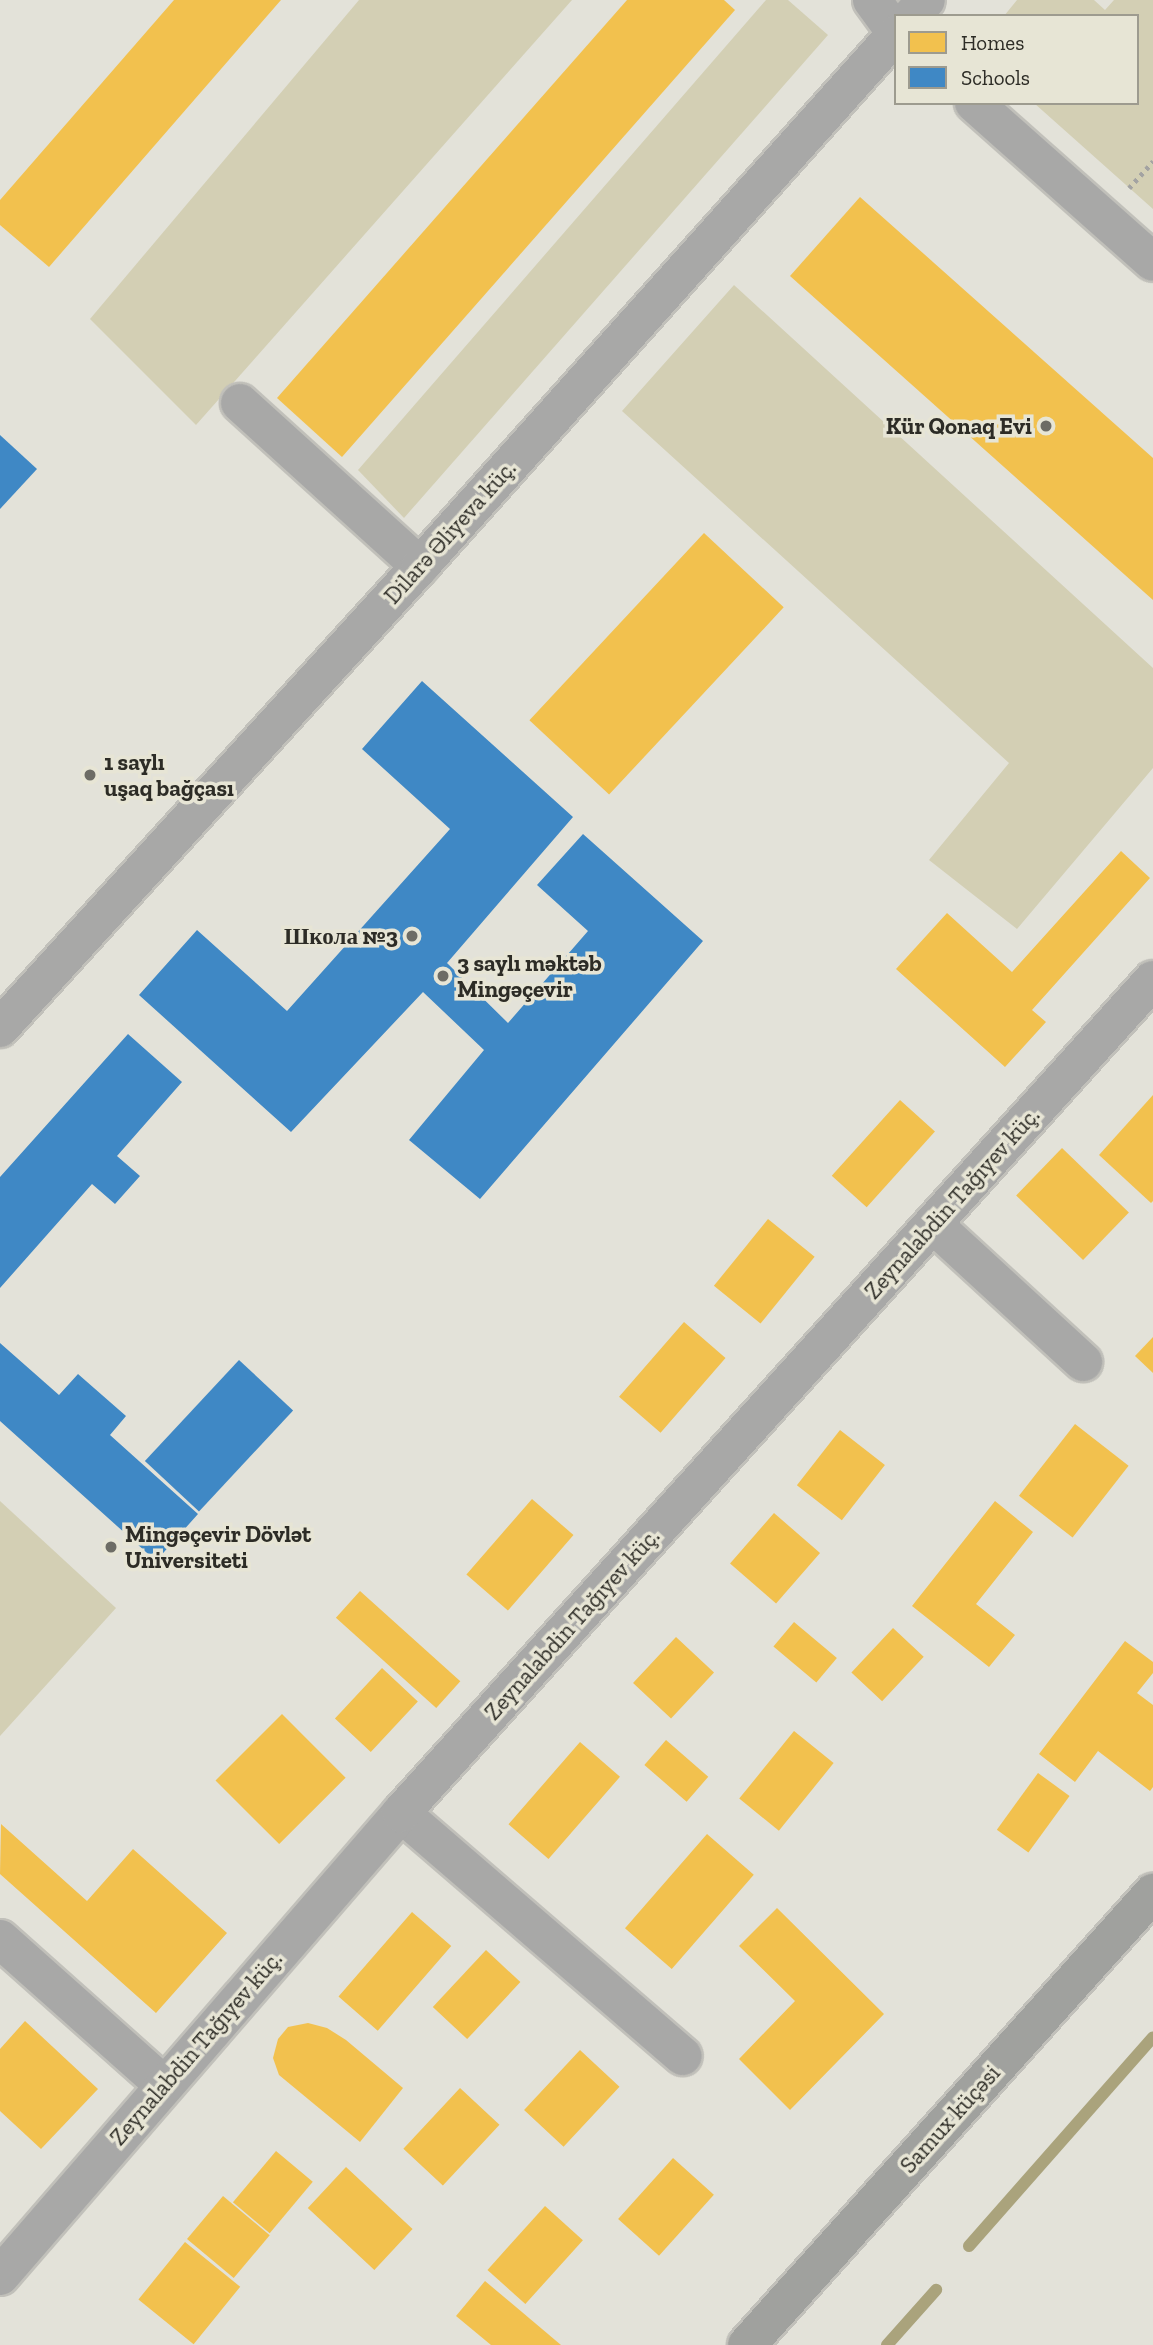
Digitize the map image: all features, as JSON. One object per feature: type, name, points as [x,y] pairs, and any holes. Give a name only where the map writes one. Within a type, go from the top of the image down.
[{"type":"main road","name":"Samux küçəsi","points":[[747,2345],[1153,1893]]},
{"type":"street","points":[[872,0],[894,31]]},
{"type":"street","points":[[914,14],[926,0]]},
{"type":"street","name":"Dilarə Əliyeva küç.","points":[[0,1028],[420,566],[894,36]]},
{"type":"street","points":[[976,105],[1153,262]]},
{"type":"street","points":[[240,403],[420,566]]},
{"type":"street","name":"Zeynalabdin Tağıyev küç.","points":[[0,2276],[401,1813],[1153,980]]},
{"type":"street","points":[[933,1224],[1083,1363]]},
{"type":"street","points":[[401,1813],[683,2056]]},
{"type":"street","points":[[0,1939],[164,2085]]},
{"type":"path","points":[[1129,188],[1153,161]]},
{"type":"shaded area","points":[[359,0],[572,0],[196,425],[90,319]]},
{"type":"shaded area","points":[[766,0],[788,0],[828,35],[404,518],[358,470]]},
{"type":"shaded area","points":[[1017,0],[1094,0],[1105,10],[1114,0],[1153,0],[1153,209],[1036,105],[1139,105],[1139,14],[1006,14]]},
{"type":"shaded area","points":[[734,285],[1153,668],[1153,768],[1017,929],[929,860],[1009,763],[622,411]]},
{"type":"shaded area","points":[[0,1501],[116,1608],[0,1736]]},
{"type":"building: Homes","points":[[174,0],[281,0],[49,267],[0,225],[0,200]]},
{"type":"building: Homes","points":[[627,0],[724,0],[735,10],[342,457],[277,398]]},
{"type":"building: Homes","points":[[860,197],[1153,458],[1153,600],[790,276]]},
{"type":"building: Homes","points":[[704,533],[784,607],[609,795],[529,720]]},
{"type":"building: Homes","points":[[1121,851],[1150,878],[1032,1010],[1046,1022],[1005,1067],[896,969],[947,913],[1012,972]]},
{"type":"building: Homes","points":[[1153,1095],[1153,1201],[1151,1203],[1099,1155]]},
{"type":"building: Homes","points":[[900,1100],[935,1131],[867,1207],[832,1176]]},
{"type":"building: Homes","points":[[1062,1148],[1129,1213],[1083,1260],[1016,1195]]},
{"type":"building: Homes","points":[[768,1219],[815,1257],[761,1324],[714,1286]]},
{"type":"building: Homes","points":[[684,1322],[726,1358],[661,1433],[619,1397]]},
{"type":"building: Homes","points":[[1153,1337],[1153,1373],[1135,1356]]},
{"type":"building: Homes","points":[[1075,1424],[1129,1466],[1073,1538],[1019,1496]]},
{"type":"building: Homes","points":[[840,1430],[885,1465],[842,1520],[797,1485]]},
{"type":"building: Homes","points":[[532,1499],[574,1535],[508,1611],[466,1574]]},
{"type":"building: Homes","points":[[995,1501],[1033,1532],[976,1604],[1015,1635],[989,1667],[912,1606]]},
{"type":"building: Homes","points":[[774,1513],[820,1553],[776,1604],[730,1564]]},
{"type":"building: Homes","points":[[360,1591],[460,1681],[436,1708],[336,1618]]},
{"type":"building: Homes","points":[[794,1622],[837,1658],[816,1683],[773,1647]]},
{"type":"building: Homes","points":[[893,1628],[924,1657],[882,1701],[851,1673]]},
{"type":"building: Homes","points":[[676,1637],[714,1672],[671,1719],[633,1683]]},
{"type":"building: Homes","points":[[1125,1641],[1153,1662],[1153,1673],[1137,1693],[1153,1705],[1153,1787],[1150,1791],[1098,1751],[1075,1782],[1039,1754]]},
{"type":"building: Homes","points":[[382,1668],[418,1701],[371,1752],[335,1718]]},
{"type":"building: Homes","points":[[282,1714],[346,1778],[279,1844],[216,1780]]},
{"type":"building: Homes","points":[[794,1731],[834,1763],[779,1831],[739,1799]]},
{"type":"building: Homes","points":[[666,1740],[708,1777],[687,1802],[644,1765]]},
{"type":"building: Homes","points":[[580,1742],[620,1777],[548,1859],[508,1824]]},
{"type":"building: Homes","points":[[1038,1773],[1070,1796],[1028,1853],[997,1830]]},
{"type":"building: Homes","points":[[1,1824],[87,1901],[133,1849],[227,1933],[156,2013],[0,1874]]},
{"type":"building: Homes","points":[[707,1834],[754,1875],[672,1969],[625,1928]]},
{"type":"building: Homes","points":[[777,1908],[884,2014],[790,2110],[739,2059],[795,2001],[739,1946]]},
{"type":"building: Homes","points":[[412,1912],[451,1946],[378,2031],[339,1997]]},
{"type":"building: Homes","points":[[486,1950],[520,1982],[467,2039],[433,2007]]},
{"type":"building: Homes","points":[[25,2021],[98,2089],[41,2149],[0,2111],[0,2049]]},
{"type":"building: Homes","points":[[308,2023],[327,2028],[346,2040],[403,2088],[360,2142],[279,2075],[273,2058],[278,2039],[288,2027]]},
{"type":"building: Homes","points":[[580,2050],[619,2087],[564,2147],[524,2110]]},
{"type":"building: Homes","points":[[460,2088],[499,2125],[443,2186],[403,2149]]},
{"type":"building: Homes","points":[[276,2151],[313,2182],[270,2233],[233,2202]]},
{"type":"building: Homes","points":[[673,2158],[714,2195],[659,2256],[618,2219]]},
{"type":"building: Homes","points":[[346,2167],[413,2229],[374,2270],[308,2208]]},
{"type":"building: Homes","points":[[223,2196],[270,2235],[234,2278],[187,2239]]},
{"type":"building: Homes","points":[[545,2206],[583,2240],[525,2304],[487,2270]]},
{"type":"building: Homes","points":[[185,2242],[240,2287],[194,2344],[138,2300]]},
{"type":"building: Homes","points":[[485,2281],[561,2345],[491,2345],[456,2316]]},
{"type":"building: Schools","points":[[0,435],[37,469],[0,509]]},
{"type":"building: Schools","name":"Школа №3","points":[[422,681],[573,817],[447,963],[508,1023],[588,931],[537,885],[583,834],[703,941],[480,1199],[409,1140],[484,1050],[423,992],[291,1132],[139,995],[197,930],[287,1011],[450,829],[362,749]]},
{"type":"building: Schools","points":[[128,1034],[182,1082],[117,1156],[140,1176],[115,1204],[92,1184],[0,1288],[0,1177]]},
{"type":"building: Schools","points":[[0,1343],[59,1395],[78,1374],[126,1416],[110,1435],[198,1514],[156,1561],[0,1421]]},
{"type":"building: Schools","points":[[239,1360],[293,1410],[199,1511],[145,1461]]},
{"type":"waterway","points":[[969,2246],[1153,2037]]},
{"type":"waterway","points":[[887,2345],[936,2290]]},
{"type":"place","name":"Kür Qonaq Evi","points":[[1046,426]]},
{"type":"place","name":"1 saylı uşaq bağçası","points":[[90,775]]},
{"type":"place","name":"Школа №3","points":[[412,936]]},
{"type":"place","name":"3 saylı məktəb Mingəçevir","points":[[443,976]]},
{"type":"place","name":"Mingəçevir Dövlət Universiteti","points":[[111,1547]]}]
